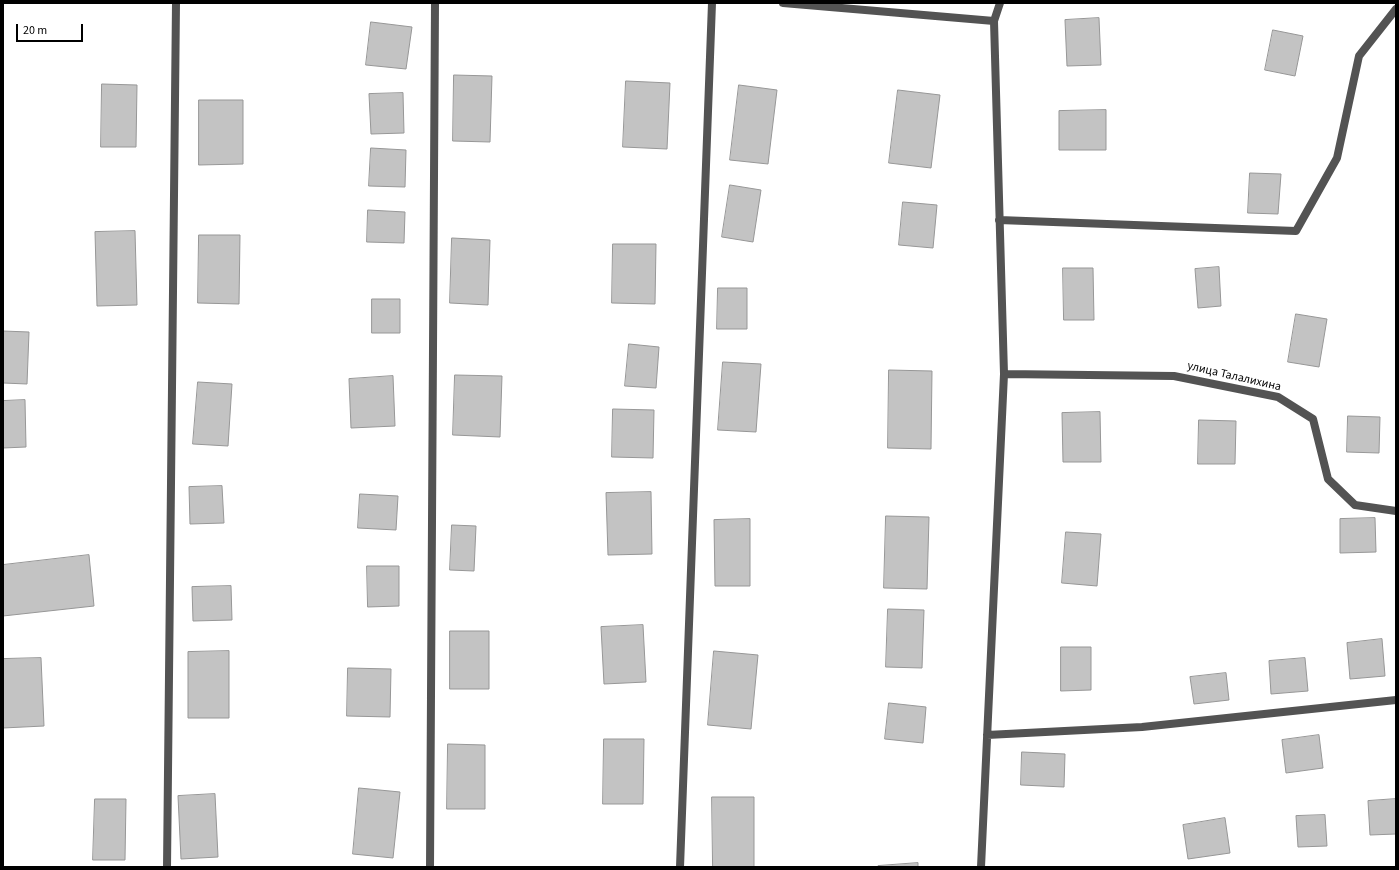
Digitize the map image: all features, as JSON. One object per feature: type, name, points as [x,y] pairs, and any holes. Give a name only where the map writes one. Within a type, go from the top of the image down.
[{"type":"lane","points":[[167,867],[176,3]]},
{"type":"lane","points":[[430,867],[435,3]]},
{"type":"lane","points":[[680,867],[712,3]]},
{"type":"lane","points":[[783,3],[994,21]]},
{"type":"lane","points":[[981,867],[1004,374],[994,21],[1000,3]]},
{"type":"lane","points":[[999,220],[1296,231],[1337,158],[1359,56],[1396,9]]},
{"type":"lane","name":"улица Талалихина","points":[[1004,374],[1174,376],[1278,397],[1313,419],[1328,479],[1355,505],[1396,511]]},
{"type":"lane","points":[[987,735],[1142,727],[1396,700]]},
{"type":"building","points":[[1099,18],[1101,65],[1067,66],[1065,20]]},
{"type":"building","points":[[371,22],[412,27],[406,69],[366,65]]},
{"type":"building","points":[[1273,30],[1303,36],[1295,76],[1265,70]]},
{"type":"building","points":[[454,75],[492,76],[490,142],[453,141]]},
{"type":"building","points":[[626,81],[670,83],[667,149],[623,147]]},
{"type":"building","points":[[102,84],[137,85],[136,147],[101,147]]},
{"type":"building","points":[[739,85],[777,90],[768,164],[730,160]]},
{"type":"building","points":[[898,90],[940,95],[931,168],[889,163]]},
{"type":"building","points":[[403,93],[404,133],[371,134],[369,94]]},
{"type":"building","points":[[199,100],[243,100],[243,164],[199,165]]},
{"type":"building","points":[[1106,110],[1106,150],[1059,150],[1059,111]]},
{"type":"building","points":[[371,148],[406,150],[405,187],[369,186]]},
{"type":"building","points":[[1250,173],[1281,174],[1278,214],[1248,213]]},
{"type":"building","points":[[730,185],[761,190],[753,242],[722,237]]},
{"type":"building","points":[[903,202],[937,205],[933,248],[899,245]]},
{"type":"building","points":[[368,210],[405,212],[404,243],[367,242]]},
{"type":"building","points":[[135,231],[137,305],[97,306],[95,232]]},
{"type":"building","points":[[199,235],[240,235],[239,304],[198,303]]},
{"type":"building","points":[[452,238],[490,240],[488,305],[450,303]]},
{"type":"building","points":[[613,244],[656,244],[655,304],[612,303]]},
{"type":"building","points":[[1219,267],[1221,306],[1198,308],[1195,269]]},
{"type":"building","points":[[1063,268],[1093,268],[1094,320],[1064,320]]},
{"type":"building","points":[[718,288],[747,288],[747,329],[717,329]]},
{"type":"building","points":[[372,299],[400,299],[400,333],[372,333]]},
{"type":"building","points":[[1296,314],[1327,319],[1319,367],[1288,362]]},
{"type":"building","points":[[3,331],[29,332],[27,384],[3,383]]},
{"type":"building","points":[[629,344],[659,347],[656,388],[625,386]]},
{"type":"building","points":[[723,362],[761,364],[756,432],[718,430]]},
{"type":"building","points":[[889,370],[932,371],[931,449],[888,448]]},
{"type":"building","points":[[455,375],[502,376],[500,437],[453,435]]},
{"type":"building","points":[[393,376],[395,426],[351,428],[349,379]]},
{"type":"building","points":[[198,382],[232,384],[228,446],[193,444]]},
{"type":"building","points":[[25,400],[26,447],[3,448],[3,401]]},
{"type":"building","points":[[613,409],[654,410],[653,458],[612,457]]},
{"type":"building","points":[[1100,412],[1101,462],[1063,462],[1062,413]]},
{"type":"building","points":[[1348,416],[1380,417],[1379,453],[1347,452]]},
{"type":"building","points":[[1199,420],[1236,421],[1235,464],[1198,464]]},
{"type":"building","points":[[222,486],[224,523],[190,524],[189,487]]},
{"type":"building","points":[[651,492],[652,554],[608,555],[606,493]]},
{"type":"building","points":[[360,494],[398,496],[396,530],[358,528]]},
{"type":"building","points":[[886,516],[929,517],[927,589],[884,588]]},
{"type":"building","points":[[1375,518],[1376,552],[1340,553],[1340,519]]},
{"type":"building","points":[[750,519],[750,586],[715,586],[714,520]]},
{"type":"building","points":[[452,525],[476,526],[474,571],[450,570]]},
{"type":"building","points":[[1066,532],[1101,534],[1097,586],[1062,583]]},
{"type":"building","points":[[89,555],[94,606],[3,616],[3,565]]},
{"type":"building","points":[[367,566],[399,566],[399,606],[368,607]]},
{"type":"building","points":[[231,586],[232,620],[193,621],[192,587]]},
{"type":"building","points":[[888,609],[924,610],[922,668],[886,667]]},
{"type":"building","points":[[643,625],[646,682],[604,684],[601,627]]},
{"type":"building","points":[[450,631],[489,631],[489,689],[450,689]]},
{"type":"building","points":[[1382,639],[1385,676],[1350,679],[1347,643]]},
{"type":"building","points":[[1061,647],[1091,647],[1091,690],[1061,691]]},
{"type":"building","points":[[229,651],[229,718],[188,718],[188,652]]},
{"type":"building","points":[[714,651],[758,655],[751,729],[708,725]]},
{"type":"building","points":[[41,658],[44,726],[3,728],[3,659]]},
{"type":"building","points":[[1305,658],[1308,691],[1271,694],[1269,661]]},
{"type":"building","points":[[348,668],[391,669],[390,717],[347,716]]},
{"type":"building","points":[[1226,673],[1229,700],[1194,704],[1190,677]]},
{"type":"building","points":[[889,703],[926,707],[923,743],[885,739]]},
{"type":"building","points":[[1319,735],[1323,768],[1286,773],[1282,740]]},
{"type":"building","points":[[604,739],[644,739],[643,804],[603,804]]},
{"type":"building","points":[[448,744],[485,745],[485,809],[447,809]]},
{"type":"building","points":[[1022,752],[1065,754],[1064,787],[1021,785]]},
{"type":"building","points":[[359,788],[400,792],[393,858],[353,854]]},
{"type":"building","points":[[215,794],[218,857],[181,859],[178,796]]},
{"type":"building","points":[[712,797],[754,797],[754,867],[713,867]]},
{"type":"building","points":[[95,799],[126,799],[125,860],[93,860]]},
{"type":"building","points":[[1396,799],[1396,834],[1370,835],[1368,801]]},
{"type":"building","points":[[1325,815],[1327,846],[1298,847],[1296,816]]},
{"type":"building","points":[[1225,818],[1230,853],[1188,859],[1183,825]]},
{"type":"building","points":[[918,863],[918,867],[878,867],[878,866]]}]
